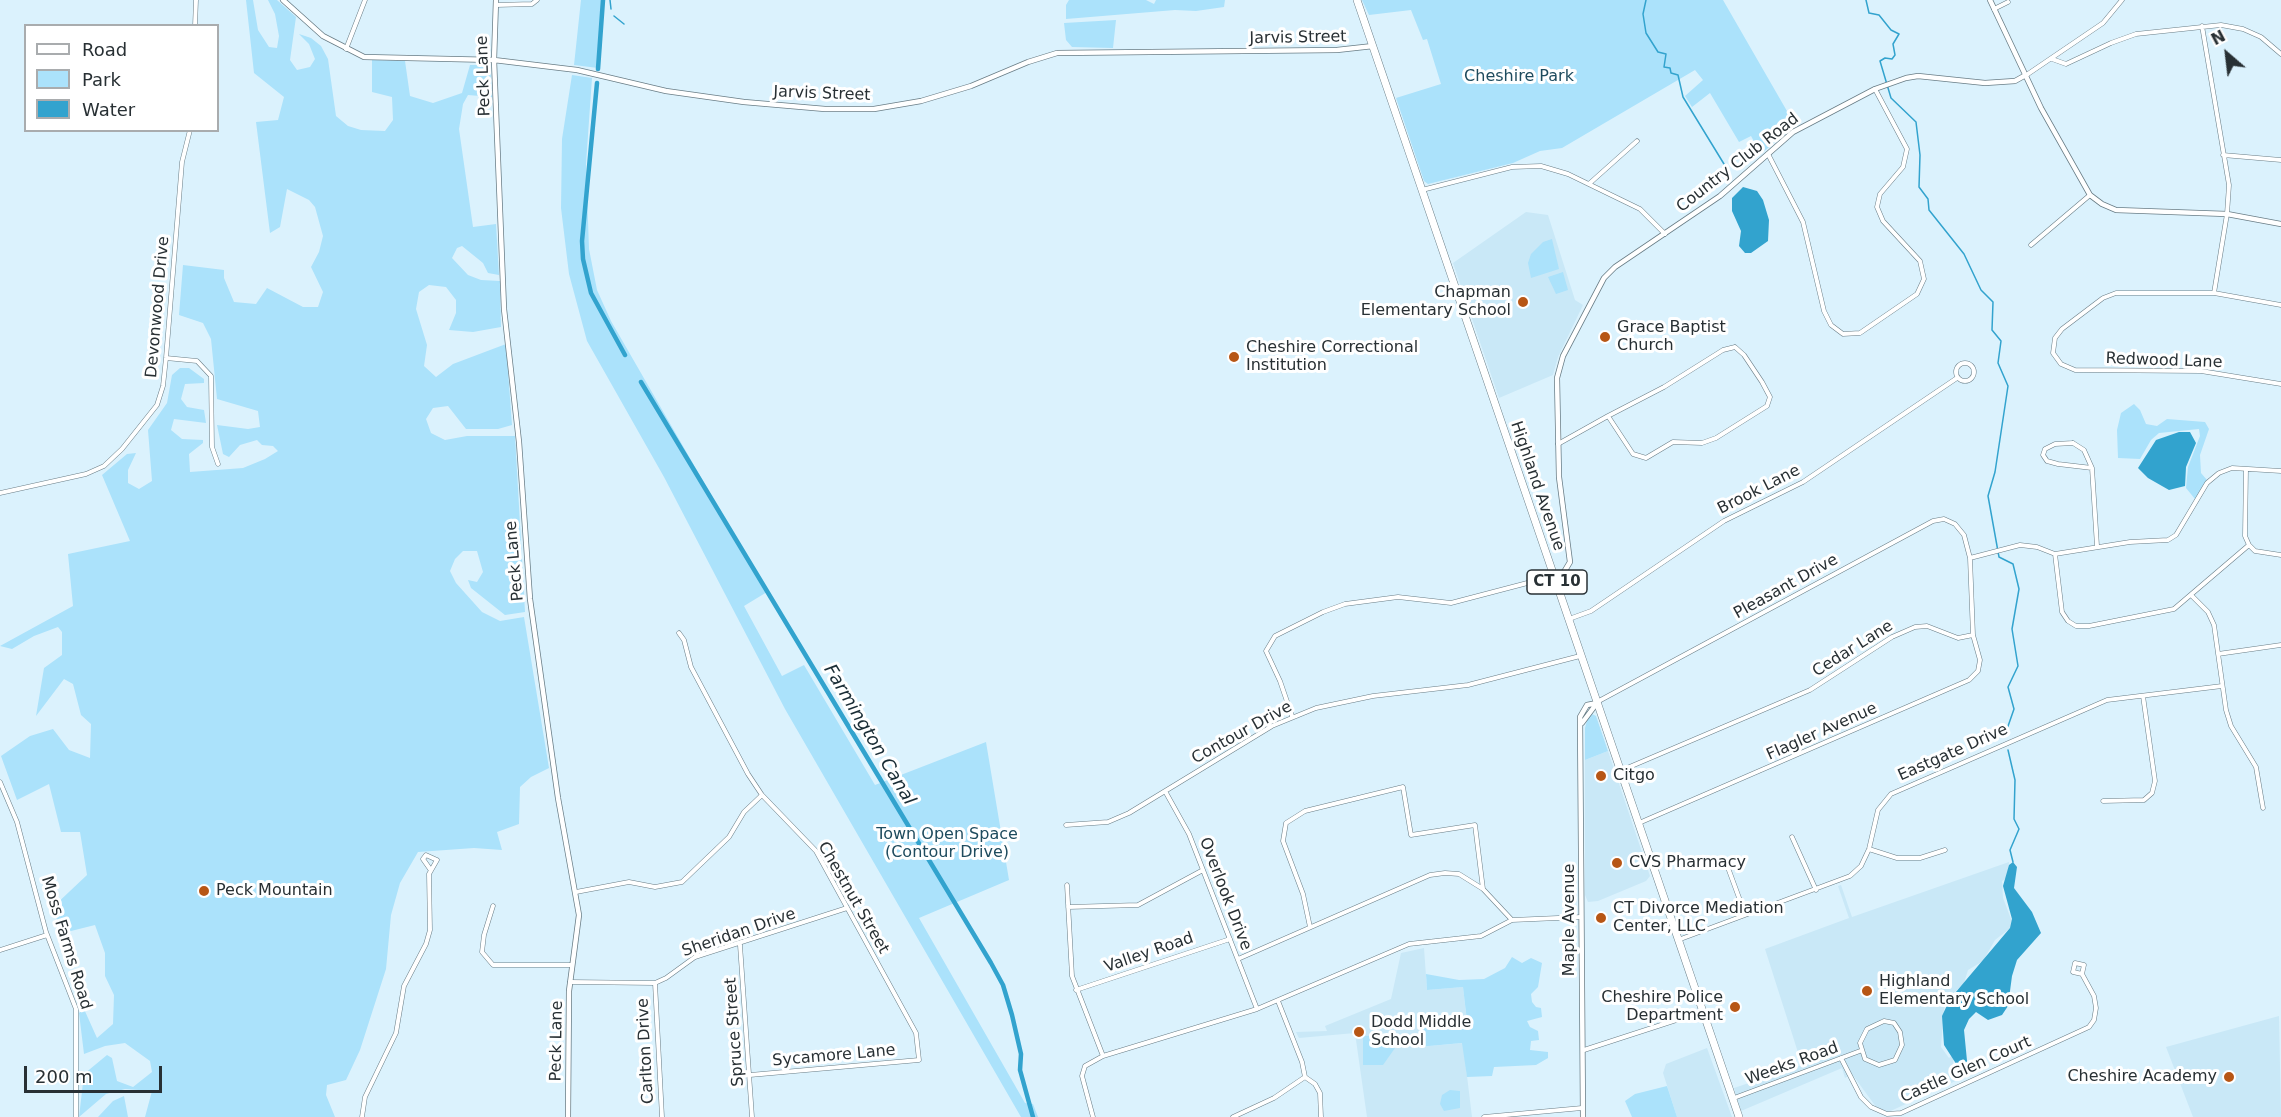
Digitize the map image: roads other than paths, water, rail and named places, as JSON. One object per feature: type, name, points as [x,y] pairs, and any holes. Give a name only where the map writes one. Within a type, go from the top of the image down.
[{"type":"highway","name":"Highland Avenue","points":[[1357,0],[1508,448],[1569,619],[1701,1012],[1739,1117]]},
{"type":"street","points":[[195,24],[196,0]]},
{"type":"street","name":"Jarvis Street","points":[[283,0],[323,36],[364,57],[494,60],[577,70],[666,91],[744,102],[825,109],[874,109],[921,101],[971,86],[1028,62],[1057,53],[1336,50],[1373,46]]},
{"type":"street","points":[[346,49],[364,0]]},
{"type":"street","points":[[496,2],[532,4],[537,0]]},
{"type":"street","points":[[1990,0],[2024,76],[2090,195],[2116,210],[2227,214],[2281,224]]},
{"type":"street","points":[[2024,76],[2103,23],[2122,0]]},
{"type":"street","name":"Peck Lane","points":[[496,2],[494,60],[504,309],[521,465],[530,599],[558,798],[576,892],[579,924],[570,982],[568,1117]]},
{"type":"street","points":[[1994,9],[2008,2]]},
{"type":"street","points":[[2052,59],[2066,64],[2136,34],[2202,27],[2243,29],[2261,37],[2281,54]]},
{"type":"street","points":[[2202,27],[2229,184],[2227,214],[2214,293],[2281,305]]},
{"type":"street","name":"Country Club Road","points":[[1554,576],[1569,567],[1570,562],[1559,477],[1556,391],[1558,372],[1593,295],[1610,271],[1720,196],[1799,128],[1878,88],[1918,76],[1985,83],[2015,81],[2024,76]]},
{"type":"street","points":[[1768,154],[1803,222],[1824,311],[1831,325],[1842,334],[1860,333],[1917,294],[1924,279],[1920,261],[1883,221],[1877,207],[1880,194],[1903,168],[1907,149],[1878,88]]},
{"type":"street","name":"Devonwood Drive","points":[[0,493],[86,474],[104,466],[122,449],[157,405],[163,386],[166,358],[182,162],[190,132]]},
{"type":"street","points":[[1590,183],[1637,141]]},
{"type":"street","points":[[2223,155],[2281,160]]},
{"type":"street","points":[[1422,190],[1527,165],[1557,170],[1590,183],[1640,209],[1665,235]]},
{"type":"street","points":[[2031,245],[2090,195]]},
{"type":"street","name":"Redwood Lane","points":[[2214,293],[2116,293],[2103,298],[2062,329],[2055,338],[2053,353],[2061,364],[2075,370],[2201,372],[2281,384]]},
{"type":"street","points":[[1558,444],[1608,416],[1664,387],[1723,350],[1735,347],[1744,355],[1770,397],[1767,406],[1716,438],[1702,443],[1674,442],[1647,458],[1633,454],[1608,416]]},
{"type":"street","points":[[166,358],[196,361],[211,376],[212,447],[218,464]]},
{"type":"street","name":"Brook Lane","points":[[1964,362],[1972,366],[1975,372],[1971,380],[1965,381],[1957,378],[1955,371],[1958,366],[1964,362]]},
{"type":"street","name":"Brook Lane","points":[[1569,619],[1591,611],[1724,521],[1803,482],[1957,378]]},
{"type":"street","points":[[2092,468],[2048,461],[2043,455],[2045,449],[2055,444],[2073,443],[2084,450],[2092,468],[2097,546]]},
{"type":"street","points":[[1973,635],[1970,558],[2020,545],[2037,547],[2055,554],[2097,546],[2168,540],[2176,535],[2207,483],[2219,473],[2232,468],[2281,471]]},
{"type":"street","points":[[2246,469],[2246,536],[2249,545],[2255,551],[2281,555]]},
{"type":"street","name":"Pleasant Drive","points":[[1597,703],[1932,521],[1944,519],[1955,524],[1964,535],[1970,558]]},
{"type":"street","points":[[2055,554],[2062,612],[2068,621],[2076,626],[2089,626],[2174,609],[2249,545]]},
{"type":"street","points":[[1292,716],[1266,651],[1269,643],[1285,631],[1345,604],[1398,597],[1451,603],[1554,576]]},
{"type":"street","points":[[2192,596],[2208,612],[2214,625],[2222,686],[2231,726],[2256,767],[2263,808]]},
{"type":"street","name":"Cedar Lane","points":[[1620,771],[1810,690],[1892,637],[1915,627],[1927,626],[1958,638],[1973,635]]},
{"type":"street","name":"Chestnut Street","points":[[679,633],[684,640],[691,667],[762,795],[816,851],[916,1033],[919,1060]]},
{"type":"street","name":"Flagler Avenue","points":[[1639,823],[1969,680],[1978,671],[1980,660],[1973,635]]},
{"type":"street","points":[[2218,654],[2281,645]]},
{"type":"street","name":"Contour Drive","points":[[1066,825],[1108,822],[1292,716],[1363,697],[1468,685],[1580,656]]},
{"type":"street","name":"Eastgate Drive","points":[[1678,940],[1745,914],[1816,891],[1850,876],[1861,866],[1869,849],[1878,810],[1891,794],[2107,700],[2222,686]]},
{"type":"street","points":[[2103,801],[2144,800],[2152,793],[2155,781],[2143,696]]},
{"type":"street","name":"Maple Avenue","points":[[1583,1117],[1582,723],[1597,703]]},
{"type":"street","name":"Moss Farms Road","points":[[0,785],[17,822],[47,935],[76,1009],[76,1117]]},
{"type":"street","points":[[1310,927],[1303,894],[1283,841],[1286,823],[1305,810],[1403,788],[1411,835],[1475,825],[1483,889]]},
{"type":"street","name":"Overlook Drive","points":[[1165,791],[1189,834],[1257,1009]]},
{"type":"street","points":[[576,892],[629,882],[655,887],[682,882],[729,837],[744,812],[762,795]]},
{"type":"street","points":[[1792,837],[1816,891]]},
{"type":"street","points":[[1869,849],[1897,858],[1920,858],[1944,850]]},
{"type":"street","points":[[1727,865],[1745,914]]},
{"type":"street","points":[[362,1117],[365,1096],[396,1033],[404,986],[428,937],[430,869]]},
{"type":"street","points":[[1068,908],[1138,905],[1203,870]]},
{"type":"street","points":[[1238,959],[1430,875],[1459,874],[1483,889],[1512,920]]},
{"type":"street","points":[[1067,885],[1068,951],[1076,990],[1103,1056]]},
{"type":"street","points":[[493,906],[484,935],[482,952],[493,965],[572,965]]},
{"type":"street","name":"Sheridan Drive","points":[[654,983],[666,978],[695,957],[740,945],[847,908]]},
{"type":"street","points":[[1093,1117],[1082,1076],[1085,1066],[1103,1056],[1257,1009],[1409,944],[1481,936],[1512,920],[1581,917]]},
{"type":"street","points":[[0,950],[47,935]]},
{"type":"street","name":"Valley Road","points":[[1076,990],[1230,939]]},
{"type":"street","name":"Spruce Street","points":[[740,945],[752,1117]]},
{"type":"street","name":"Castle Glen Court","points":[[1841,1058],[1861,1097],[1871,1107],[1887,1113],[1901,1113],[2089,1027],[2094,1020],[2096,1008],[2094,996],[2082,975]]},
{"type":"street","points":[[570,982],[654,983]]},
{"type":"street","name":"Carlton Drive","points":[[654,983],[662,1117]]},
{"type":"street","points":[[1278,1001],[1302,1062],[1305,1077],[1315,1084],[1320,1093],[1321,1117]]},
{"type":"street","points":[[1584,1050],[1701,1012]]},
{"type":"street","name":"Weeks Road","points":[[1884,1021],[1894,1023],[1900,1032],[1902,1045],[1895,1060],[1879,1065],[1871,1063],[1860,1051],[1860,1044],[1867,1029],[1884,1021]]},
{"type":"street","name":"Weeks Road","points":[[1733,1098],[1860,1051]]},
{"type":"street","name":"Sycamore Lane","points":[[750,1075],[919,1060]]},
{"type":"street","points":[[1233,1117],[1274,1098],[1305,1077]]},
{"type":"street","points":[[1484,1117],[1582,1108]]},
{"type":"water","points":[[1743,187],[1757,191],[1763,200],[1769,220],[1768,241],[1751,253],[1745,253],[1739,246],[1741,231],[1732,211],[1732,198]]},
{"type":"water","points":[[2179,432],[2190,432],[2196,443],[2186,467],[2185,486],[2169,490],[2148,478],[2138,468],[2156,440]]},
{"type":"water","points":[[2013,862],[2017,867],[2014,888],[2032,912],[2041,933],[2017,960],[2012,976],[2008,1006],[2002,1015],[1988,1020],[1976,1012],[1969,1019],[1964,1030],[1968,1071],[1962,1073],[1944,1045],[1942,1016],[1950,999],[2010,928],[2012,919],[2003,886],[2009,865]]},
{"type":"waterway","name":"Farmington Canal","points":[[598,69],[603,0]]},
{"type":"waterway","points":[[610,0],[611,9]]},
{"type":"waterway","points":[[1646,0],[1643,14],[1646,33],[1658,52],[1666,54],[1664,67],[1670,68],[1671,73],[1678,75],[1683,97],[1724,164]]},
{"type":"waterway","points":[[1866,0],[1869,13],[1879,15],[1891,30],[1899,34],[1893,44],[1895,55],[1892,59],[1885,58],[1880,61],[1891,98],[1916,122],[1920,155],[1919,187],[1928,199],[1929,210],[1964,254],[1981,290],[1993,302],[1992,330],[2001,341],[1998,363],[2008,386],[1995,472],[1988,496],[1999,557],[2013,564],[2019,589],[2012,629],[2018,666],[2008,687],[2014,709],[2006,732]]},
{"type":"waterway","points":[[614,16],[624,24]]},
{"type":"waterway","name":"Farmington Canal","points":[[597,83],[582,241],[583,259],[591,293],[625,355]]},
{"type":"waterway","name":"Farmington Canal","points":[[641,382],[1003,985],[1021,1054],[1020,1070],[1033,1117]]},
{"type":"waterway","points":[[2008,750],[2015,780],[2014,819],[2019,829],[2010,850],[2013,862]]},
{"type":"place","name":"Chapman Elementary School","points":[[1523,302]]},
{"type":"place","name":"Grace Baptist Church","points":[[1605,337]]},
{"type":"place","name":"Cheshire Correctional Institution","points":[[1234,357]]},
{"type":"place","name":"Citgo","points":[[1601,776]]},
{"type":"place","name":"CVS Pharmacy","points":[[1617,863]]},
{"type":"place","name":"Peck Mountain","points":[[204,891]]},
{"type":"place","name":"CT Divorce Mediation Center, LLC","points":[[1601,918]]},
{"type":"place","name":"Highland Elementary School","points":[[1867,991]]},
{"type":"place","name":"Cheshire Police Department","points":[[1735,1007]]},
{"type":"place","name":"Dodd Middle School","points":[[1359,1032]]},
{"type":"place","name":"Cheshire Academy","points":[[2229,1077]]},
{"type":"park label","name":"Cheshire Park","points":[[1519,77]]},
{"type":"park label","name":"Town Open Space (Contour Drive)","points":[[947,844]]}]
